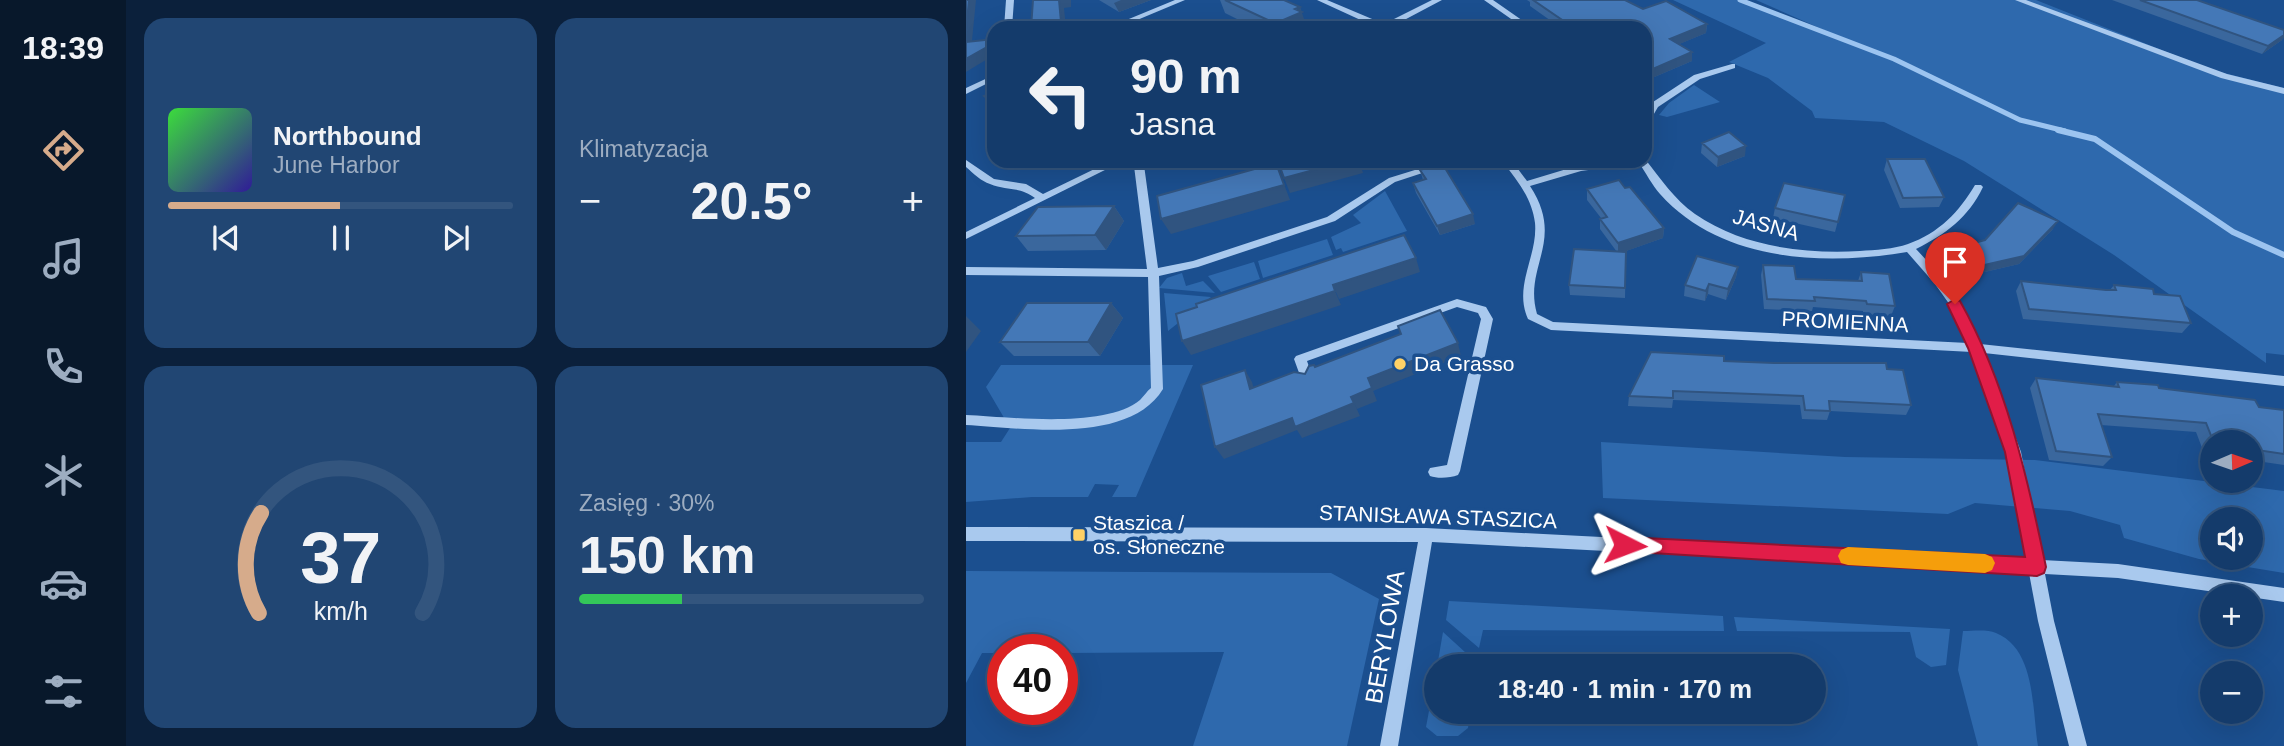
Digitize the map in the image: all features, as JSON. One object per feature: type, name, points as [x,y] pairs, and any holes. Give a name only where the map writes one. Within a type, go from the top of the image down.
[{"type":"street","points":[[1008,21],[1010,0]]},
{"type":"street","points":[[1128,21],[1181,0]]},
{"type":"street","points":[[1321,0],[1369,21]]},
{"type":"street","points":[[1398,21],[1438,0]]},
{"type":"street","points":[[1488,0],[1519,21]]},
{"type":"street","points":[[2020,0],[2224,76],[2284,91]]},
{"type":"street","points":[[1652,102],[1697,77],[1732,66]]},
{"type":"street","points":[[966,91],[987,80]]},
{"type":"street","points":[[966,163],[988,179],[1000,184],[1025,185],[1042,198]]},
{"type":"street","points":[[966,236],[1104,168]]},
{"type":"street","points":[[966,420],[1099,422],[1135,412],[1146,405],[1157,389],[1153,273],[1139,168]]},
{"type":"street","points":[[966,271],[1153,273],[1194,264],[1331,219],[1392,180],[1431,168]]},
{"type":"street","points":[[1513,168],[1526,184],[1580,168]]},
{"type":"street","name":"JASNA","points":[[1647,168],[1667,198],[1694,218],[1727,236],[1769,249],[1810,256],[1850,257],[1909,248],[1955,223],[1971,204],[1978,187]]},
{"type":"street","name":"PROMIENNA","points":[[1526,184],[1539,213],[1540,244],[1526,299],[1532,316],[1551,326],[1976,348],[2284,381]]},
{"type":"street","points":[[1909,248],[1947,291],[1976,348],[2014,452],[2046,621],[2078,746]]},
{"type":"street","points":[[1308,381],[1300,359],[1457,303],[1482,310],[1487,319],[1453,471],[1435,472]]},
{"type":"street","name":"STANISŁAWA STASZICA","points":[[966,534],[1426,535],[2118,571],[2284,595]]},
{"type":"street","name":"BERYLOWA","points":[[1388,746],[1426,535]]},
{"type":"shaded area","points":[[1673,0],[1740,0],[1867,49],[1756,0],[2036,0],[2212,70],[2284,88],[2284,355],[2266,353],[2266,363],[2114,255],[1964,161],[1884,122],[1815,118],[1812,111],[1768,78],[1729,62],[1766,43]]},
{"type":"shaded area","points":[[1694,85],[1720,102],[1667,117],[1659,115],[1669,103]]},
{"type":"shaded area","points":[[1385,191],[1407,231],[1343,252],[1341,248],[1336,250],[1331,237],[1361,223],[1353,215]]},
{"type":"shaded area","points":[[1327,239],[1333,255],[1263,278],[1258,261]]},
{"type":"shaded area","points":[[1254,262],[1260,279],[1221,292],[1208,276]]},
{"type":"shaded area","points":[[1182,273],[1186,286],[1203,281],[1215,293],[1159,288],[1167,278]]},
{"type":"shaded area","points":[[1164,293],[1211,297],[1168,331]]},
{"type":"shaded area","points":[[1001,365],[1193,365],[1136,497],[1112,497],[1119,485],[1095,484],[1088,497],[1032,497],[966,502],[966,442],[1001,442],[1010,428],[986,387]]},
{"type":"shaded area","points":[[1601,442],[1845,457],[2035,460],[2200,481],[2200,494],[2263,494],[2263,488],[2284,491],[2284,573],[2263,570],[2263,507],[2200,507],[2200,559],[2124,538],[2120,525],[2070,511],[1975,503],[1948,514],[1603,498]]},
{"type":"shaded area","points":[[966,571],[1331,573],[1379,599],[1347,746],[1193,746],[1224,652],[1078,653],[1078,634],[987,634],[987,653],[982,653],[966,683]]},
{"type":"shaded area","points":[[1449,601],[1723,616],[1724,631],[1483,630],[1479,648],[1446,620]]},
{"type":"shaded area","points":[[1734,617],[1950,629],[1946,665],[1931,667],[1916,657],[1910,632],[1737,631]]},
{"type":"shaded area","points":[[1963,631],[1996,633],[2009,641],[2019,652],[2030,682],[2038,746],[1978,746],[1958,670]]},
{"type":"shaded area","points":[[1443,632],[1467,654],[1439,654]]},
{"type":"shaded area","points":[[1427,724],[1468,724],[1468,728],[1458,736],[1437,736],[1426,727]]},
{"type":"building","points":[[966,0],[969,0],[966,32]]},
{"type":"building","points":[[1033,0],[1059,0],[1061,21],[1032,21]]},
{"type":"building","points":[[1225,0],[1284,0],[1300,7],[1295,9],[1302,12],[1283,20],[1285,21],[1266,21],[1268,20]]},
{"type":"building","points":[[1533,0],[1625,0],[1643,9],[1666,1],[1707,24],[1670,39],[1692,52],[1652,69],[1652,21],[1564,21]]},
{"type":"building","points":[[2140,0],[2197,0],[2284,30],[2284,35],[2268,46]]},
{"type":"building","points":[[987,40],[987,47],[966,59],[966,42]]},
{"type":"building","points":[[1729,132],[1746,146],[1718,157],[1702,143]]},
{"type":"building","points":[[1887,159],[1925,159],[1944,197],[1903,198]]},
{"type":"building","points":[[1258,168],[1278,168],[1284,185],[1161,219],[1157,196]]},
{"type":"building","points":[[1280,168],[1321,168],[1284,178]]},
{"type":"building","points":[[1445,168],[1473,214],[1437,226],[1413,183],[1426,179],[1420,170]]},
{"type":"building","points":[[1619,180],[1625,188],[1630,187],[1664,228],[1618,243],[1600,219],[1607,217],[1587,189]]},
{"type":"building","points":[[1784,183],[1845,195],[1838,222],[1775,208]]},
{"type":"building","points":[[2018,203],[2058,221],[2024,256],[1980,266],[1962,246],[1985,240]]},
{"type":"building","points":[[1114,206],[1095,235],[1016,236],[1038,207]]},
{"type":"building","points":[[1404,235],[1416,258],[1333,285],[1335,291],[1182,341],[1176,314],[1197,307],[1196,304]]},
{"type":"building","points":[[1574,249],[1626,252],[1625,288],[1569,285]]},
{"type":"building","points":[[1697,256],[1738,267],[1728,289],[1709,284],[1706,291],[1685,285]]},
{"type":"building","points":[[1763,265],[1794,266],[1796,279],[1862,281],[1861,272],[1889,274],[1895,306],[1814,297],[1815,301],[1767,299]]},
{"type":"building","points":[[2021,281],[2106,290],[2116,290],[2114,285],[2153,289],[2154,294],[2180,296],[2191,323],[2029,309]]},
{"type":"building","points":[[1027,303],[1111,303],[1088,342],[1000,342]]},
{"type":"building","points":[[1440,310],[1458,343],[1368,378],[1372,388],[1351,397],[1354,403],[1295,427],[1292,418],[1215,447],[1201,385],[1245,370],[1250,389],[1294,372],[1305,374],[1309,366],[1315,367],[1401,334],[1398,326]]},
{"type":"building","points":[[1651,352],[1724,356],[1724,361],[1886,363],[1887,369],[1903,370],[1911,405],[1829,401],[1830,411],[1805,410],[1803,396],[1673,391],[1673,398],[1629,396]]},
{"type":"building","points":[[2036,378],[2119,387],[2117,382],[2158,385],[2159,388],[2255,400],[2259,407],[2284,410],[2284,454],[2263,451],[2263,430],[2209,430],[2206,423],[2098,414],[2112,457],[2056,451]]},
{"type":"waterway","points":[[1740,0],[1894,59],[2020,120],[2065,131]]},
{"type":"waterway","points":[[2058,130],[2095,139],[2233,232],[2284,255]]},
{"type":"slow traffic","points":[[1848,556],[1985,563]]},
{"type":"place","name":"Da Grasso","points":[[1400,364]]},
{"type":"place","name":"Staszica / os. Słoneczne","points":[[1079,535]]},
{"type":"route","points":[[1625,545],[2037,567],[2014,452],[1976,348],[1955,304]]}]
